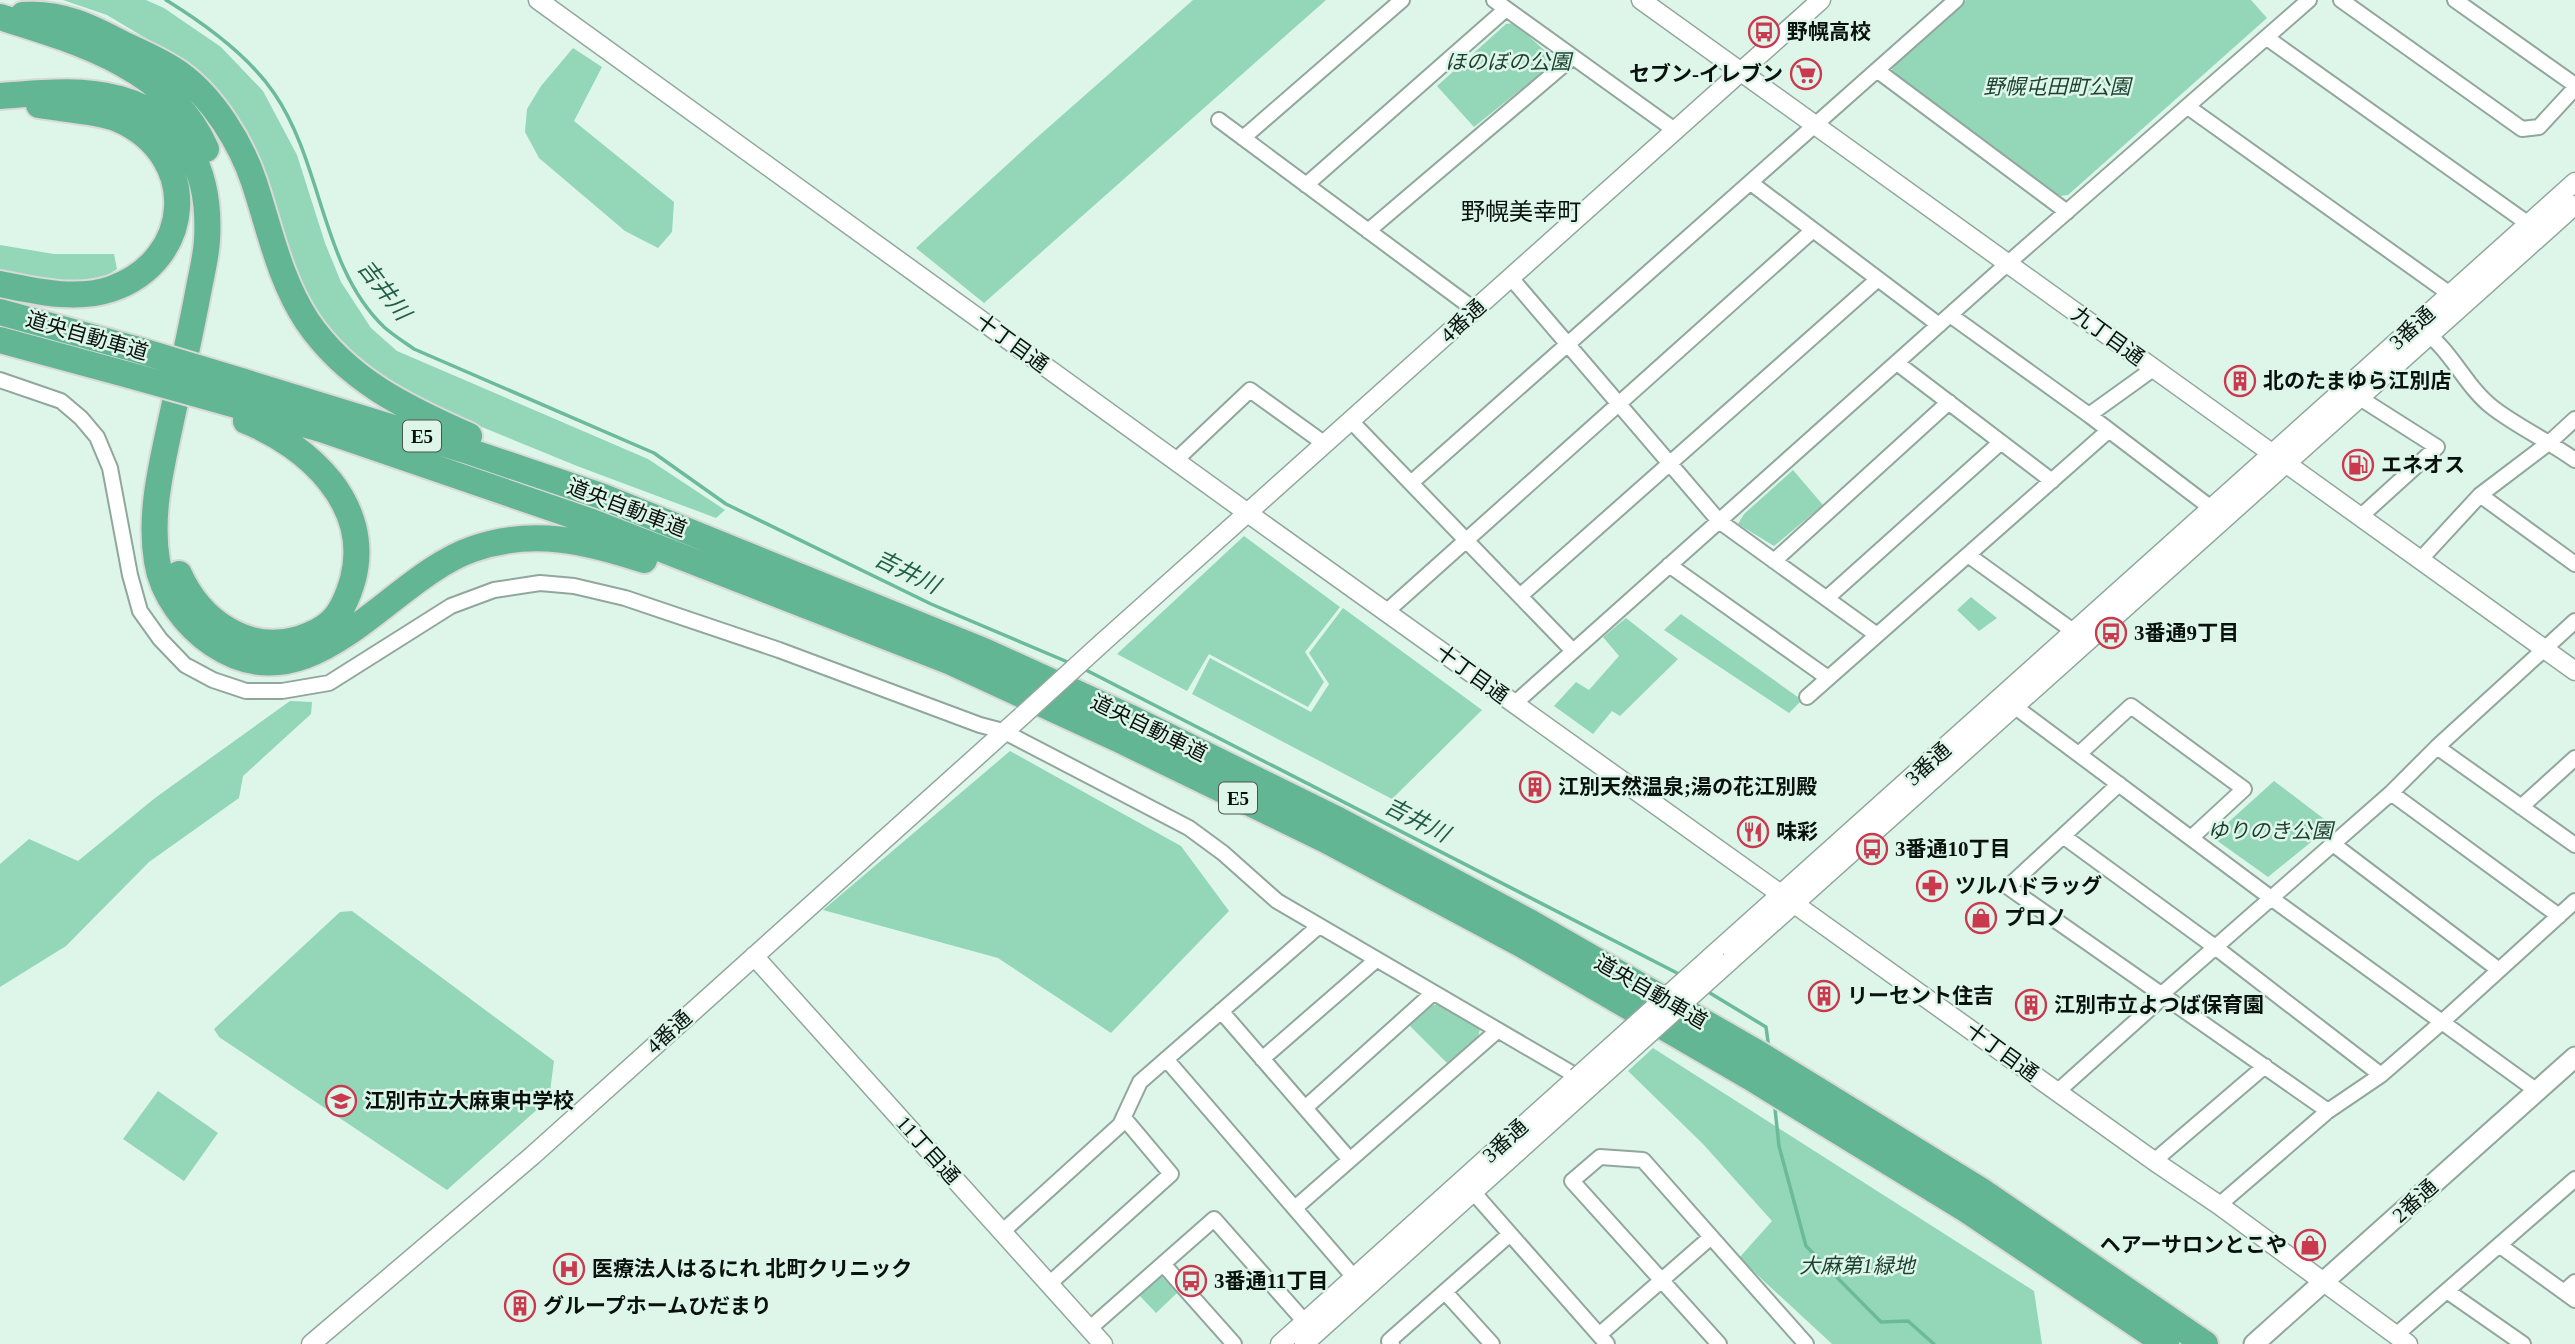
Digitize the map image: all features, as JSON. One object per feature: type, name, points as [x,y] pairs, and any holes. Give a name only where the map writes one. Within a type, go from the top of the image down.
[{"type":"highway","points":[[0,17],[33,14],[59,16],[90,27],[181,75],[216,111],[234,139],[254,182],[267,233],[290,292],[307,321],[344,365],[398,403],[601,496]]},
{"type":"highway","points":[[0,17],[60,36],[129,67],[153,82],[172,99],[188,116],[202,138],[218,183],[222,204],[222,239],[215,288],[174,479],[169,524],[174,560],[187,591],[209,617],[238,636],[270,644],[319,631],[333,620],[342,607],[356,567],[354,527],[336,487],[323,471],[235,400],[132,362]]},
{"type":"highway","points":[[0,97],[59,92],[89,93],[120,99],[160,117],[190,149],[199,169],[205,196],[207,241],[187,356],[162,463],[154,530],[157,564],[173,602],[184,619],[214,644],[247,660],[265,662],[307,656],[342,639],[424,574],[450,559],[474,548],[504,542],[553,538],[601,546],[951,662]]},
{"type":"highway","points":[[0,97],[116,118],[135,128],[152,142],[172,169],[178,199],[171,232],[158,258],[149,268],[126,282],[102,291],[76,295],[0,284]]},
{"type":"highway","name":"道央自動車道","points":[[0,312],[235,400],[580,517],[951,662],[1118,739],[1326,840],[1521,944],[1750,1077],[1956,1203],[2166,1344]]},
{"type":"highway","name":"道央自動車道","points":[[0,340],[132,362]]},
{"type":"highway","name":"道央自動車道","points":[[235,400],[465,450],[601,496],[984,652],[1129,717],[1338,820],[1531,923],[1759,1054],[1980,1190],[2206,1344]]},
{"type":"main road","name":"2番通","points":[[2255,1344],[2575,1058]]},
{"type":"street","name":"十丁目通","points":[[538,0],[1175,461],[2219,1205],[2402,1340]]},
{"type":"street","points":[[1243,138],[1402,0]]},
{"type":"street","name":"4番通","points":[[312,1344],[522,1164],[1821,0]]},
{"type":"street","points":[[1410,483],[1816,127],[1956,0]]},
{"type":"street","points":[[1514,704],[2007,264],[2309,0]]},
{"type":"street","points":[[2341,0],[2522,129],[2539,127],[2575,87],[2455,0]]},
{"type":"street","name":"九丁目通","points":[[1648,2],[1816,127],[2575,671]]},
{"type":"street","points":[[1306,186],[1500,4],[1676,131]]},
{"type":"street","points":[[2267,38],[2535,229]]},
{"type":"street","points":[[1368,231],[1573,57]]},
{"type":"street","points":[[1878,71],[2067,212]]},
{"type":"street","points":[[2188,107],[2457,299]]},
{"type":"street","points":[[1219,120],[1475,310]]},
{"type":"street","name":"3番通","points":[[1304,1344],[1359,1283],[2535,229],[2575,182]]},
{"type":"street","points":[[1751,183],[1878,279],[2089,415],[2218,513]]},
{"type":"street","name":"3番通","points":[[2535,229],[2575,205]]},
{"type":"street","points":[[1386,612],[1814,230]]},
{"type":"street","points":[[1511,278],[1719,521],[1877,635]]},
{"type":"street","points":[[1520,596],[1878,279]]},
{"type":"street","points":[[2422,330],[2490,406],[2575,460]]},
{"type":"street","points":[[1897,362],[2052,481]]},
{"type":"street","points":[[2089,415],[2153,369]]},
{"type":"street","points":[[0,380],[61,401],[81,418],[97,437],[110,468],[130,575],[140,611],[160,639],[185,665],[214,680],[246,691],[282,691],[329,683],[451,606],[494,590],[540,583],[574,586],[625,598],[779,650],[979,725],[1003,731],[1189,828],[1223,853],[1277,901],[1585,1081]]},
{"type":"street","points":[[1175,461],[1250,390],[1325,444]]},
{"type":"street","points":[[2352,393],[2437,447],[2360,517]]},
{"type":"street","points":[[1774,561],[1949,402]]},
{"type":"street","points":[[2420,560],[2480,495],[2550,442],[2575,419]]},
{"type":"street","points":[[1351,421],[1573,651]]},
{"type":"street","points":[[1807,697],[2108,431]]},
{"type":"street","points":[[1827,598],[2001,442]]},
{"type":"street","points":[[2480,495],[2575,564]]},
{"type":"street","points":[[1968,555],[2081,636]]},
{"type":"street","points":[[1670,565],[1828,678]]},
{"type":"street","points":[[2057,1092],[2215,947],[2391,793],[2437,747],[2575,621]]},
{"type":"street","name":"3番通","points":[[1788,899],[2014,706],[2081,636]]},
{"type":"street","points":[[2014,706],[2271,898],[2537,1091]]},
{"type":"street","points":[[2079,754],[2131,706],[2244,789],[2191,838]]},
{"type":"street","points":[[2437,747],[2575,845]]},
{"type":"street","points":[[2521,807],[2575,758]]},
{"type":"street","points":[[2119,784],[2008,887],[2328,1111]]},
{"type":"street","points":[[2391,793],[2559,916]]},
{"type":"street","points":[[2063,836],[2215,947],[2381,1075]]},
{"type":"street","points":[[2333,844],[2499,970]]},
{"type":"street","points":[[2219,1205],[2328,1111],[2381,1075],[2442,1023],[2575,901]]},
{"type":"street","points":[[1002,1231],[1120,1125],[1140,1082],[1319,926]]},
{"type":"street","name":"11丁目通","points":[[754,956],[1103,1344]]},
{"type":"street","points":[[1262,1059],[1376,960]]},
{"type":"street","points":[[1305,1108],[1433,993]]},
{"type":"street","points":[[1221,1012],[1350,1160]]},
{"type":"street","points":[[1295,1208],[1497,1031]]},
{"type":"street","points":[[1166,1059],[1359,1283]]},
{"type":"street","points":[[2154,1161],[2265,1066]]},
{"type":"street","points":[[1049,1284],[1171,1174],[1124,1118]]},
{"type":"street","points":[[1719,1344],[1572,1181],[1600,1157],[1643,1160],[1806,1344]]},
{"type":"street","points":[[2402,1340],[2447,1290],[2575,1179]]},
{"type":"street","points":[[1467,1186],[1603,1340],[1662,1280],[1711,1237]]},
{"type":"street","points":[[1089,1329],[1214,1219],[1304,1322]]},
{"type":"street","points":[[1392,1344],[1389,1341],[1510,1234]]},
{"type":"street","points":[[2499,1245],[2569,1296],[2575,1282]]},
{"type":"street","points":[[1163,1264],[1234,1344]]},
{"type":"street","name":"3番通","points":[[1280,1344],[1304,1322],[1359,1283]]},
{"type":"street","points":[[2447,1290],[2523,1344]]},
{"type":"street","points":[[1445,1292],[1492,1344]]},
{"type":"green space","points":[[63,0],[146,0],[164,8],[221,47],[263,91],[297,155],[325,243],[341,282],[371,328],[397,351],[648,459],[725,510],[716,518],[577,466],[460,418],[382,379],[338,341],[304,290],[243,125],[206,79],[172,54],[107,15]]},
{"type":"green space","points":[[1193,0],[1326,0],[984,303],[916,248],[1033,141]]},
{"type":"green space","name":"野幌屯田町公園","points":[[1966,0],[2251,0],[2267,18],[2068,195],[2060,196],[1890,74],[1895,63]]},
{"type":"green space","name":"ほのぼの公園","points":[[1514,23],[1552,57],[1551,65],[1474,127],[1437,86],[1506,24]]},
{"type":"green space","points":[[573,48],[602,67],[574,121],[674,202],[672,232],[658,248],[625,231],[539,158],[525,132],[527,109],[541,86]]},
{"type":"green space","points":[[0,245],[54,254],[114,254],[117,269],[104,276],[75,282],[29,277],[0,271]]},
{"type":"green space","points":[[1793,470],[1823,505],[1774,546],[1738,524],[1744,514]]},
{"type":"green space","points":[[1244,536],[1340,607],[1305,652],[1324,682],[1308,707],[1209,654],[1187,691],[1117,654]]},
{"type":"green space","points":[[1971,597],[1997,618],[1979,631],[1957,610]]},
{"type":"green space","points":[[1343,608],[1482,710],[1392,799],[1192,694],[1210,658],[1311,712],[1329,684],[1309,653]]},
{"type":"green space","points":[[1681,614],[1802,700],[1789,713],[1664,630]]},
{"type":"green space","points":[[1626,618],[1678,659],[1620,716],[1612,711],[1593,734],[1554,706],[1576,682],[1589,690],[1619,656],[1603,637]]},
{"type":"green space","points":[[290,701],[312,702],[311,714],[243,776],[239,798],[149,862],[66,946],[0,987],[0,864],[29,839],[78,861],[155,798]]},
{"type":"green space","points":[[1010,751],[1181,846],[1229,911],[1111,1033],[998,958],[823,910]]},
{"type":"green space","name":"ゆりのき公園","points":[[2274,781],[2332,825],[2268,877],[2212,837]]},
{"type":"green space","points":[[352,911],[554,1061],[549,1099],[447,1190],[219,1037],[214,1029],[340,912]]},
{"type":"green space","points":[[1438,1004],[1480,1029],[1478,1037],[1447,1063],[1409,1025],[1430,1006]]},
{"type":"green space","name":"大麻第1緑地","points":[[1653,1048],[2034,1291],[2042,1344],[1832,1344],[1739,1258],[1772,1221],[1703,1144],[1628,1071]]},
{"type":"green space","points":[[158,1091],[218,1133],[184,1181],[123,1139]]},
{"type":"green space","points":[[1161,1276],[1178,1292],[1156,1313],[1139,1295]]},
{"type":"waterway","name":"吉井川","points":[[166,0],[196,19],[239,53],[274,93],[303,151],[334,245],[347,275],[363,303],[395,336],[414,349],[654,453],[726,504],[931,604],[1070,663]]},
{"type":"waterway","name":"吉井川","points":[[1084,669],[1681,975]]},
{"type":"waterway","name":"吉井川","points":[[1705,990],[1766,1027],[1769,1049]]},
{"type":"waterway","points":[[1775,1109],[1779,1146],[1806,1246],[1881,1322],[1908,1321],[1934,1344]]},
{"type":"place","name":"野幌高校","points":[[1764,32]]},
{"type":"place","name":"セブン-イレブン","points":[[1806,74]]},
{"type":"place","name":"北のたまゆら江別店","points":[[2240,381]]},
{"type":"place","name":"エネオス","points":[[2358,465]]},
{"type":"place","name":"3番通9丁目","points":[[2111,633]]},
{"type":"place","name":"江別天然温泉;湯の花江別殿","points":[[1535,787]]},
{"type":"place","name":"味彩","points":[[1753,832]]},
{"type":"place","name":"3番通10丁目","points":[[1872,849]]},
{"type":"place","name":"ツルハドラッグ","points":[[1932,886]]},
{"type":"place","name":"プロノ","points":[[1981,918]]},
{"type":"place","name":"リーセント住吉","points":[[1824,996]]},
{"type":"place","name":"江別市立よつば保育園","points":[[2031,1005]]},
{"type":"place","name":"江別市立大麻東中学校","points":[[341,1101]]},
{"type":"place","name":"ヘアーサロンとこや","points":[[2310,1245]]},
{"type":"place","name":"医療法人はるにれ 北町クリニック","points":[[569,1269]]},
{"type":"place","name":"3番通11丁目","points":[[1191,1281]]},
{"type":"place","name":"グループホームひだまり","points":[[520,1306]]},
{"type":"district","name":"野幌美幸町","points":[[1521,212]]}]
